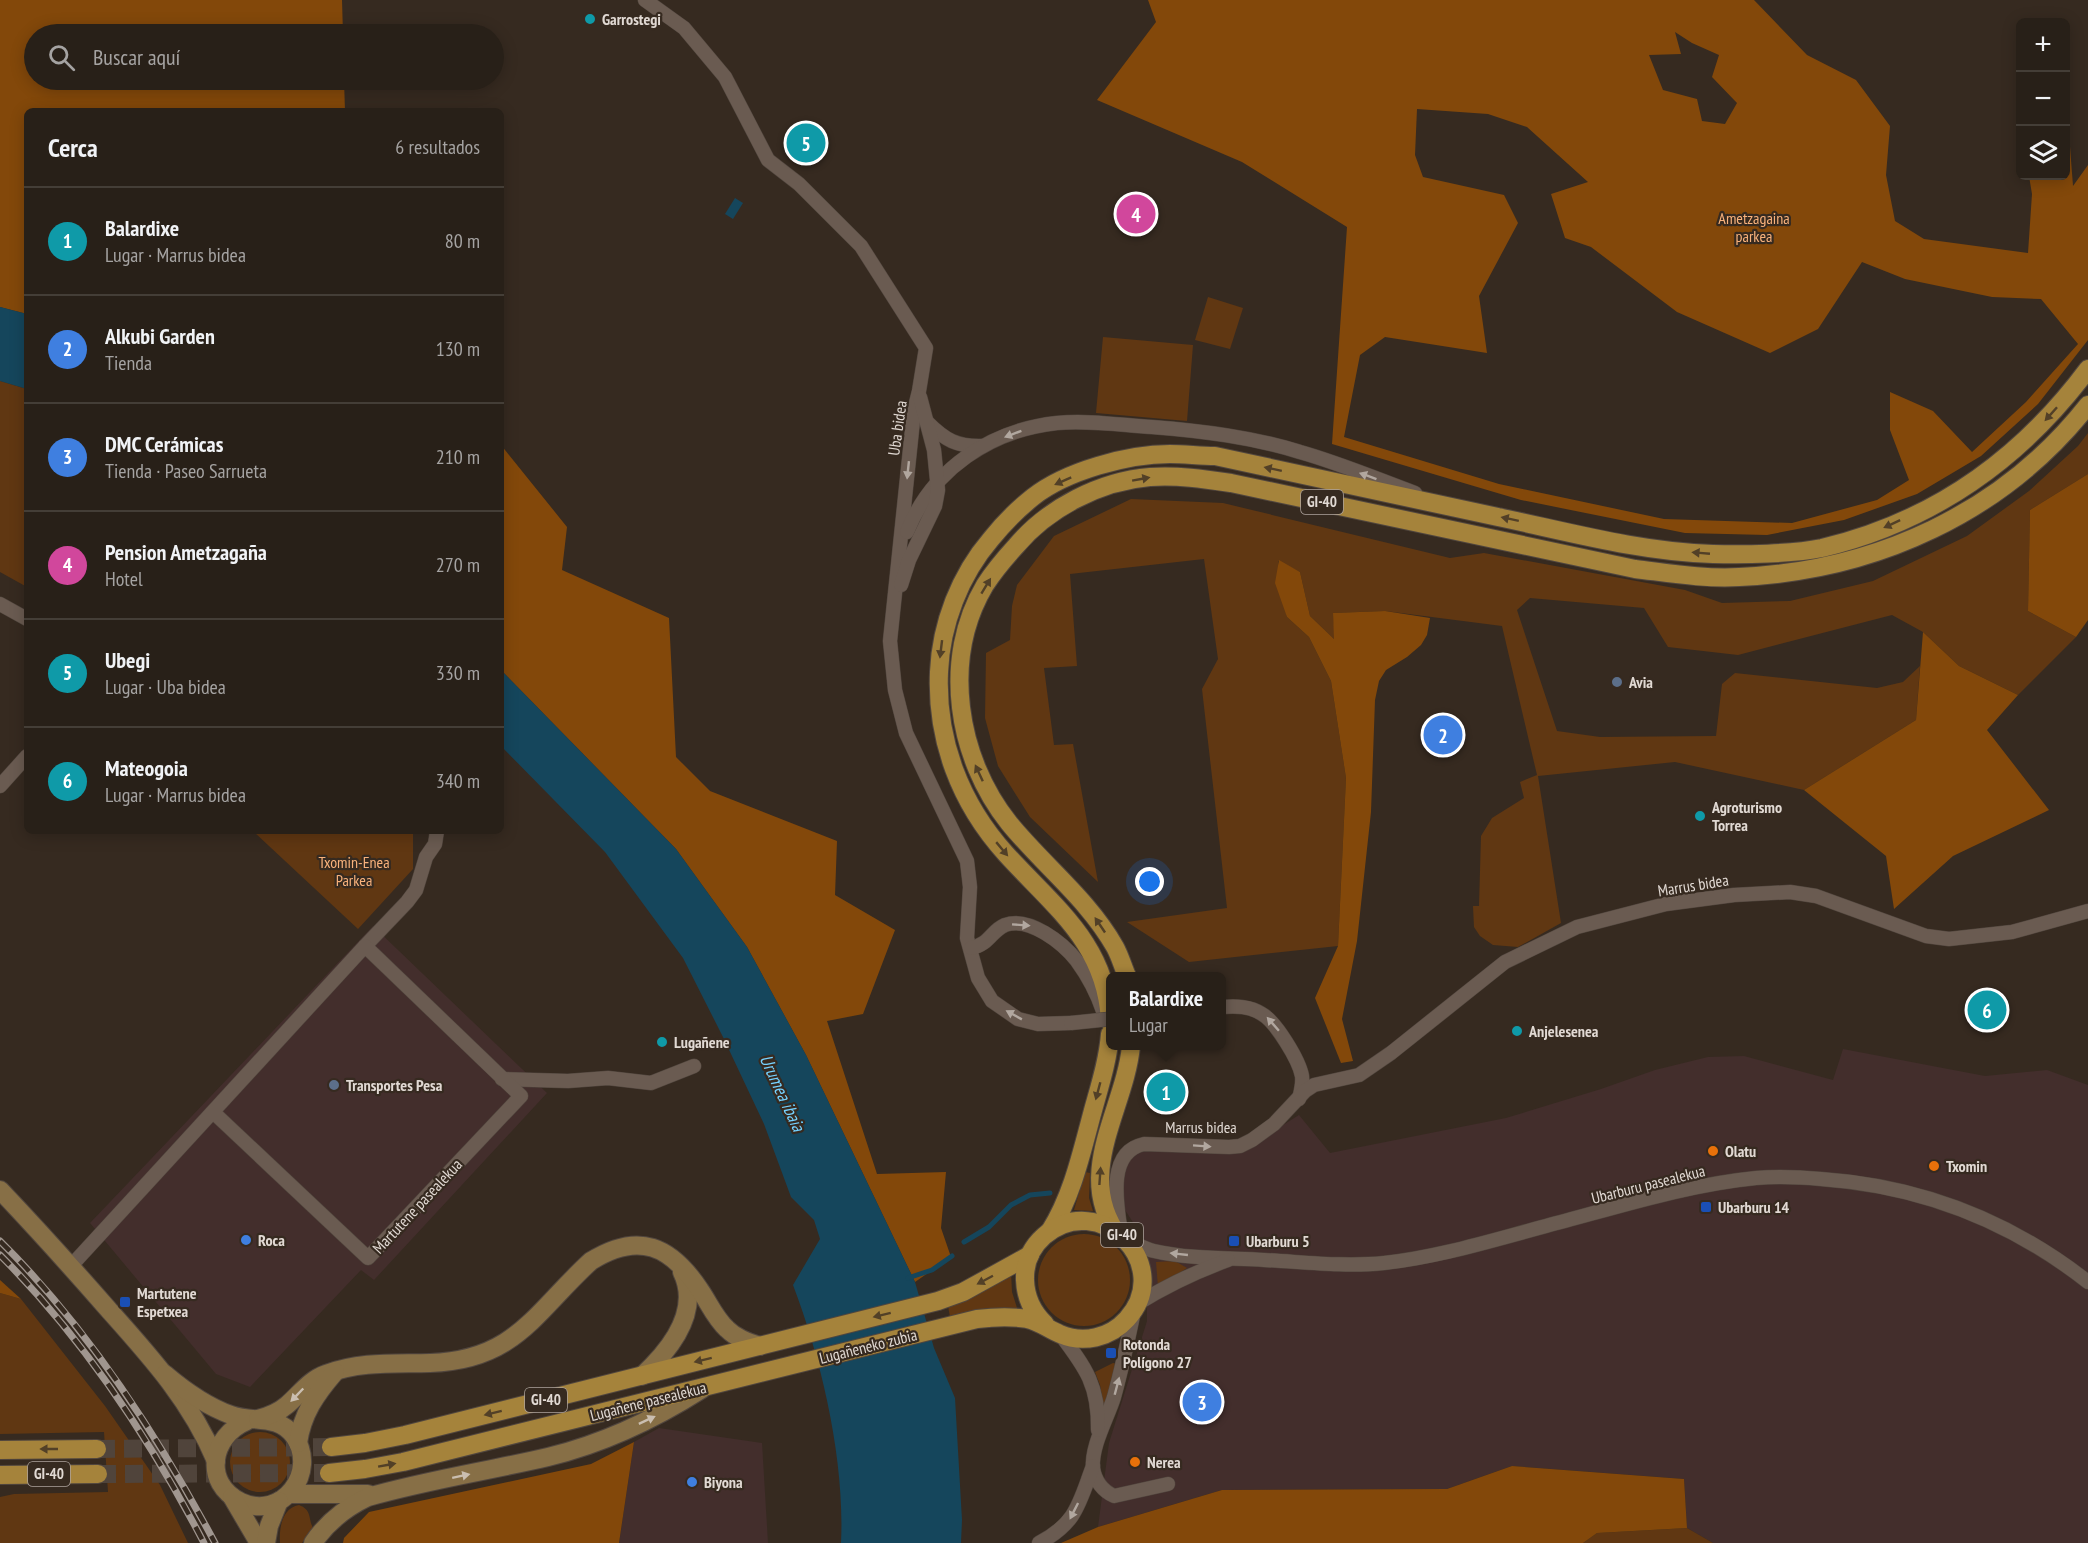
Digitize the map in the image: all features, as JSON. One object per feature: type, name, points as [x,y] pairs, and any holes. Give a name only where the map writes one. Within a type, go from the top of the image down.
[{"type":"main road","name":"GI-40","points":[[1106,991],[1092,952],[1077,931],[1005,853],[969,802],[958,781],[945,745],[940,717],[938,687],[943,636],[959,588],[984,546],[1034,496],[1095,467],[1133,458],[1168,454],[1215,456],[1626,544],[1724,554],[1820,548],[1879,531],[1967,486],[1996,466],[2026,440],[2050,416],[2088,369]]},
{"type":"main road","name":"GI-40","points":[[1125,972],[1115,948],[1096,919],[1022,838],[989,794],[966,738],[961,708],[959,680],[961,654],[976,605],[985,586],[1000,564],[1023,538],[1065,505],[1083,495],[1113,484],[1148,477],[1187,477],[1231,483],[1635,569],[1689,576],[1738,578],[1799,572],[1853,561],[1904,543],[1946,524],[1978,505],[2022,473],[2053,445],[2088,405]]},
{"type":"main road","name":"GI-40","points":[[1107,1050],[1076,1174],[1061,1213],[1050,1231],[1038,1242],[1030,1255],[1025,1272],[1025,1289],[1030,1305],[1052,1329],[1077,1338],[1102,1335],[1124,1322],[1136,1306],[1142,1288],[1141,1270],[1136,1254],[1109,1221],[1101,1199],[1099,1178],[1103,1153],[1128,1069],[1130,1050]]},
{"type":"main road","points":[[0,1190],[71,1266],[165,1374],[195,1417],[216,1461],[220,1481],[259,1543]]},
{"type":"main road","name":"GI-40","points":[[1050,1231],[1066,1224],[1083,1221],[1100,1223],[1121,1235]]},
{"type":"main road","points":[[216,1461],[222,1440],[237,1425],[279,1411],[316,1378],[366,1364],[451,1361],[490,1352],[506,1343],[531,1323],[591,1261],[625,1245],[648,1245],[669,1255],[691,1278],[726,1328],[741,1339],[760,1346]]},
{"type":"main road","name":"Lugañeneko zubia","points":[[786,1339],[939,1301],[963,1292],[1030,1255]]},
{"type":"main road","name":"Lugañene pasealekua","points":[[642,1376],[668,1348],[684,1319],[688,1296],[684,1275],[677,1262]]},
{"type":"main road","name":"Lugañeneko zubia","points":[[791,1365],[945,1326],[994,1317],[1022,1318],[1052,1329]]},
{"type":"main road","name":"Lugañene pasealekua","points":[[331,1447],[405,1435],[786,1339]]},
{"type":"main road","name":"Lugañene pasealekua","points":[[329,1473],[403,1462],[791,1365]]},
{"type":"main road","points":[[298,1443],[309,1406],[336,1371]]},
{"type":"main road","points":[[165,1374],[217,1410],[253,1420],[271,1420],[282,1425],[298,1443],[302,1457],[302,1471],[297,1484],[284,1498],[271,1519],[266,1543]]},
{"type":"main road","points":[[313,1543],[319,1533],[341,1512],[354,1504],[383,1493],[549,1457],[596,1442],[673,1407],[706,1386]]},
{"type":"main road","name":"GI-40","points":[[0,1450],[97,1449]]},
{"type":"main road","name":"GI-40","points":[[0,1474],[98,1474]]},
{"type":"main road","points":[[232,1497],[255,1506],[268,1505],[284,1498],[383,1493]]},
{"type":"street","name":"Uba bidea","points":[[645,0],[684,28],[725,77],[768,160],[800,184],[861,246],[926,348],[914,411],[890,641],[895,690],[906,733],[967,861],[970,887],[967,938],[978,978],[992,1001],[1018,1019],[1038,1024],[1106,1020]]},
{"type":"street","points":[[893,609],[909,560],[929,523],[935,506],[938,480],[934,450],[919,391]]},
{"type":"street","points":[[926,421],[949,441],[968,447],[983,446]]},
{"type":"street","points":[[898,552],[921,502],[938,480],[957,463],[983,446],[1020,430],[1058,423],[1103,423],[1193,430],[1244,438],[1300,452],[1462,509]]},
{"type":"street","points":[[0,604],[24,617]]},
{"type":"street","points":[[0,786],[24,759]]},
{"type":"street","points":[[71,1266],[408,902],[416,890],[426,857],[435,844],[437,834]]},
{"type":"street","name":"Marrus bidea","points":[[1121,1235],[1116,1197],[1117,1177],[1123,1159],[1135,1146],[1144,1144],[1240,1146],[1274,1124],[1305,1091],[1314,1085],[1359,1075],[1391,1053],[1505,962],[1577,927],[1666,904],[1734,895],[1790,892],[1816,896],[1926,936],[1949,939],[2012,932],[2088,911]]},
{"type":"street","points":[[971,948],[983,945],[1004,925],[1020,923],[1038,927],[1077,960],[1096,993],[1106,1020]]},
{"type":"street","name":"Martutene pasealekua","points":[[213,1112],[368,1258],[521,1096],[365,946]]},
{"type":"street","points":[[1226,1007],[1241,1006],[1263,1014],[1277,1028],[1299,1066],[1301,1073],[1299,1099]]},
{"type":"street","points":[[502,1079],[568,1081],[608,1078],[651,1083],[694,1066]]},
{"type":"street","points":[[1301,1073],[1341,1080]]},
{"type":"street","name":"Ubarburu pasealekua","points":[[1121,1235],[1152,1251],[1233,1259],[1335,1264],[1384,1263],[1446,1252],[1700,1187],[1757,1178],[1796,1177],[1895,1188],[1945,1203],[1982,1217],[2036,1245],[2088,1282]]},
{"type":"street","points":[[1039,1543],[1060,1531],[1071,1519],[1093,1466],[1098,1441],[1113,1400],[1136,1306],[1167,1286],[1196,1272],[1233,1259]]},
{"type":"street","points":[[1052,1329],[1083,1365],[1095,1391],[1098,1409],[1098,1441]]},
{"type":"street","points":[[1093,1466],[1102,1488],[1114,1496],[1168,1484]]},
{"type":"shaded area","points":[[373,926],[547,1093],[374,1280],[361,1270],[250,1387],[216,1374],[90,1223]]},
{"type":"shaded area","points":[[1843,1049],[1985,1076],[2047,1070],[2088,1085],[2088,1543],[1713,1543],[1687,1528],[1684,1479],[1512,1466],[1447,1489],[1222,1490],[1098,1527],[1109,1443],[1147,1321],[1147,1244],[1116,1196],[1123,1148],[1237,1154],[1299,1115],[1330,1153],[1506,1118],[1655,1070],[1708,1057],[1744,1056],[1833,1080]]},
{"type":"shaded area","points":[[659,1428],[762,1443],[768,1543],[619,1543],[634,1442]]},
{"type":"green space","points":[[0,0],[342,0],[343,24],[24,24],[24,90],[344,90],[345,108],[24,108],[24,313],[0,307]]},
{"type":"green space","name":"Ametzagaina parkea","points":[[1148,0],[1754,0],[1807,55],[1856,80],[1890,126],[1886,175],[1895,221],[1924,239],[2028,253],[2032,194],[2030,180],[2070,180],[2070,147],[2073,186],[2088,165],[2088,340],[2038,404],[1981,456],[1917,494],[1844,520],[1767,535],[1685,533],[1521,500],[1332,444],[1347,227],[1242,162],[1097,100],[1156,22]],"holes":[[[1675,32],[1692,43],[1719,55],[1712,77],[1737,103],[1725,124],[1702,121],[1697,99],[1663,90],[1649,55],[1681,54]],[[1417,109],[1488,114],[1527,127],[1588,182],[1551,194],[1565,238],[1591,247],[1677,312],[1770,353],[1818,329],[1862,262],[1905,279],[1992,297],[2041,299],[2078,344],[2026,402],[1972,452],[1933,411],[1890,392],[1890,430],[1909,480],[1877,500],[1792,523],[1664,519],[1499,484],[1344,437],[1360,355],[1385,337],[1487,353],[1479,296],[1518,223],[1504,195],[1423,177],[1415,155]]]},
{"type":"green space","points":[[1208,297],[1243,308],[1230,349],[1195,340]]},
{"type":"green space","points":[[1103,337],[1193,345],[1187,421],[1096,413]]},
{"type":"green space","points":[[0,381],[24,388],[24,585],[0,572]]},
{"type":"green space","points":[[2088,433],[2088,474],[2030,510],[2028,611],[2076,637],[2018,695],[1959,666],[1923,632],[1892,615],[1738,655],[1668,647],[1644,608],[1530,598],[1517,610],[1557,731],[1600,737],[1716,736],[1722,684],[1735,673],[1877,688],[1903,682],[1920,666],[1916,720],[1804,790],[1675,762],[1538,776],[1561,923],[1518,947],[1493,945],[1480,936],[1474,927],[1473,906],[1479,906],[1481,836],[1492,818],[1524,798],[1520,782],[1537,775],[1502,626],[1385,611],[1333,613],[1335,640],[1310,616],[1300,572],[1278,561],[1287,617],[1309,637],[1331,681],[1346,778],[1338,946],[1189,962],[1127,922],[1227,908],[1202,689],[1218,659],[1204,559],[1070,574],[1077,666],[1044,668],[1054,745],[1073,744],[1098,882],[1030,817],[998,766],[985,718],[986,653],[1010,640],[1012,606],[1017,585],[1054,536],[1131,499],[1223,503],[1450,558],[1484,553],[1685,590],[1722,603],[1790,601],[1873,581],[1967,536],[2029,491],[2078,446]]},
{"type":"green space","points":[[504,449],[567,527],[562,570],[669,618],[676,757],[710,791],[837,841],[835,895],[895,930],[863,1014],[827,1021],[877,1174],[946,1172],[941,1228],[951,1257],[915,1282],[806,1055],[747,947],[676,849],[504,673]]},
{"type":"green space","points":[[2088,474],[2088,620],[2076,637],[2028,611],[2030,510]]},
{"type":"green space","points":[[1279,560],[1300,572],[1310,616],[1334,639],[1333,613],[1385,611],[1430,618],[1427,635],[1421,645],[1386,670],[1379,681],[1375,700],[1371,812],[1357,941],[1342,1019],[1353,1061],[1341,1063],[1315,998],[1338,946],[1346,778],[1331,681],[1309,637],[1287,617],[1275,583]]},
{"type":"green space","points":[[1923,632],[1959,666],[2018,695],[1987,730],[2049,810],[1953,856],[1894,909],[1886,856],[1804,790],[1916,720]]},
{"type":"green space","name":"Txomin-Enea Parkea","points":[[256,834],[413,834],[413,869],[358,929]]},
{"type":"green space","points":[[1085,1172],[1090,1173],[1089,1198],[1093,1211],[1074,1210]]},
{"type":"green space","points":[[1084,1234],[1101,1238],[1116,1248],[1126,1263],[1130,1280],[1126,1297],[1116,1312],[1101,1322],[1084,1326],[1067,1322],[1052,1312],[1042,1297],[1038,1280],[1042,1263],[1052,1248],[1067,1238]]},
{"type":"green space","points":[[1175,1261],[1187,1268],[1158,1287],[1156,1262]]},
{"type":"green space","points":[[1011,1272],[1012,1292],[1018,1311],[988,1308],[950,1317],[948,1306]]},
{"type":"green space","points":[[0,1280],[21,1299],[0,1293]]},
{"type":"green space","points":[[0,1293],[21,1299],[105,1406],[160,1485],[188,1543],[0,1543],[0,1497],[14,1494],[108,1492],[104,1432],[0,1434]]},
{"type":"green space","points":[[1113,1363],[1117,1364],[1104,1408],[1095,1372]]},
{"type":"green space","points":[[254,1432],[266,1432],[277,1437],[285,1445],[290,1462],[288,1474],[277,1487],[266,1492],[254,1492],[243,1487],[235,1479],[230,1468],[230,1456],[235,1445],[243,1437]]},
{"type":"green space","points":[[634,1442],[619,1543],[343,1543],[344,1538],[369,1512],[591,1464]]},
{"type":"green space","points":[[1512,1466],[1684,1479],[1687,1528],[1597,1533],[1583,1543],[1061,1543],[1098,1527],[1222,1490],[1447,1489]]},
{"type":"green space","points":[[299,1505],[308,1512],[313,1528],[302,1543],[280,1543],[281,1525],[285,1514]]},
{"type":"green space","points":[[1687,1528],[1713,1543],[1583,1543],[1597,1533]]},
{"type":"water","points":[[735,198],[743,203],[733,219],[725,214]]},
{"type":"water","points":[[0,307],[24,313],[24,388],[0,381]]},
{"type":"water","name":"Urumea ibaia","points":[[504,673],[676,849],[747,947],[806,1055],[915,1282],[934,1348],[955,1398],[962,1520],[961,1543],[841,1543],[839,1479],[829,1412],[813,1346],[793,1285],[820,1239],[814,1220],[791,1197],[764,1124],[683,958],[605,852],[504,749]]},
{"type":"waterway","points":[[964,1242],[989,1227],[1011,1205],[1030,1195],[1050,1193]]},
{"type":"waterway","points":[[908,1278],[932,1270],[952,1256]]},
{"type":"tunnel","points":[[97,1449],[331,1447]]},
{"type":"tunnel","points":[[98,1474],[329,1473]]},
{"type":"railway","points":[[0,1241],[63,1310],[119,1384],[145,1422],[215,1543]]},
{"type":"railway","points":[[0,1255],[59,1320],[113,1391],[161,1466],[204,1543]]},
{"type":"place","name":"Garrostegi","points":[[590,19]]},
{"type":"place","name":"Ubegi","points":[[806,143]]},
{"type":"place","name":"Pension Ametzagaña","points":[[1136,214]]},
{"type":"place","name":"Avia","points":[[1617,682]]},
{"type":"place","name":"Alkubi Garden","points":[[1443,735]]},
{"type":"place","name":"Agroturismo Torrea","points":[[1700,816]]},
{"type":"place","name":"Mateogoia","points":[[1987,1010]]},
{"type":"place","name":"Anjelesenea","points":[[1517,1031]]},
{"type":"place","name":"Lugañene","points":[[662,1042]]},
{"type":"place","name":"Transportes Pesa","points":[[334,1085]]},
{"type":"place","name":"Balardixe","points":[[1166,1092]]},
{"type":"place","name":"Olatu","points":[[1713,1151]]},
{"type":"place","name":"Txomin","points":[[1934,1166]]},
{"type":"place","name":"Ubarburu 14","points":[[1706,1207]]},
{"type":"place","name":"Roca","points":[[246,1240]]},
{"type":"place","name":"Ubarburu 5","points":[[1234,1241]]},
{"type":"place","name":"Martutene Espetxea","points":[[125,1302]]},
{"type":"place","name":"Rotonda Polígono 27","points":[[1111,1353]]},
{"type":"place","name":"DMC Cerámicas","points":[[1202,1402]]},
{"type":"place","name":"Nerea","points":[[1135,1462]]},
{"type":"place","name":"Biyona","points":[[692,1482]]}]
